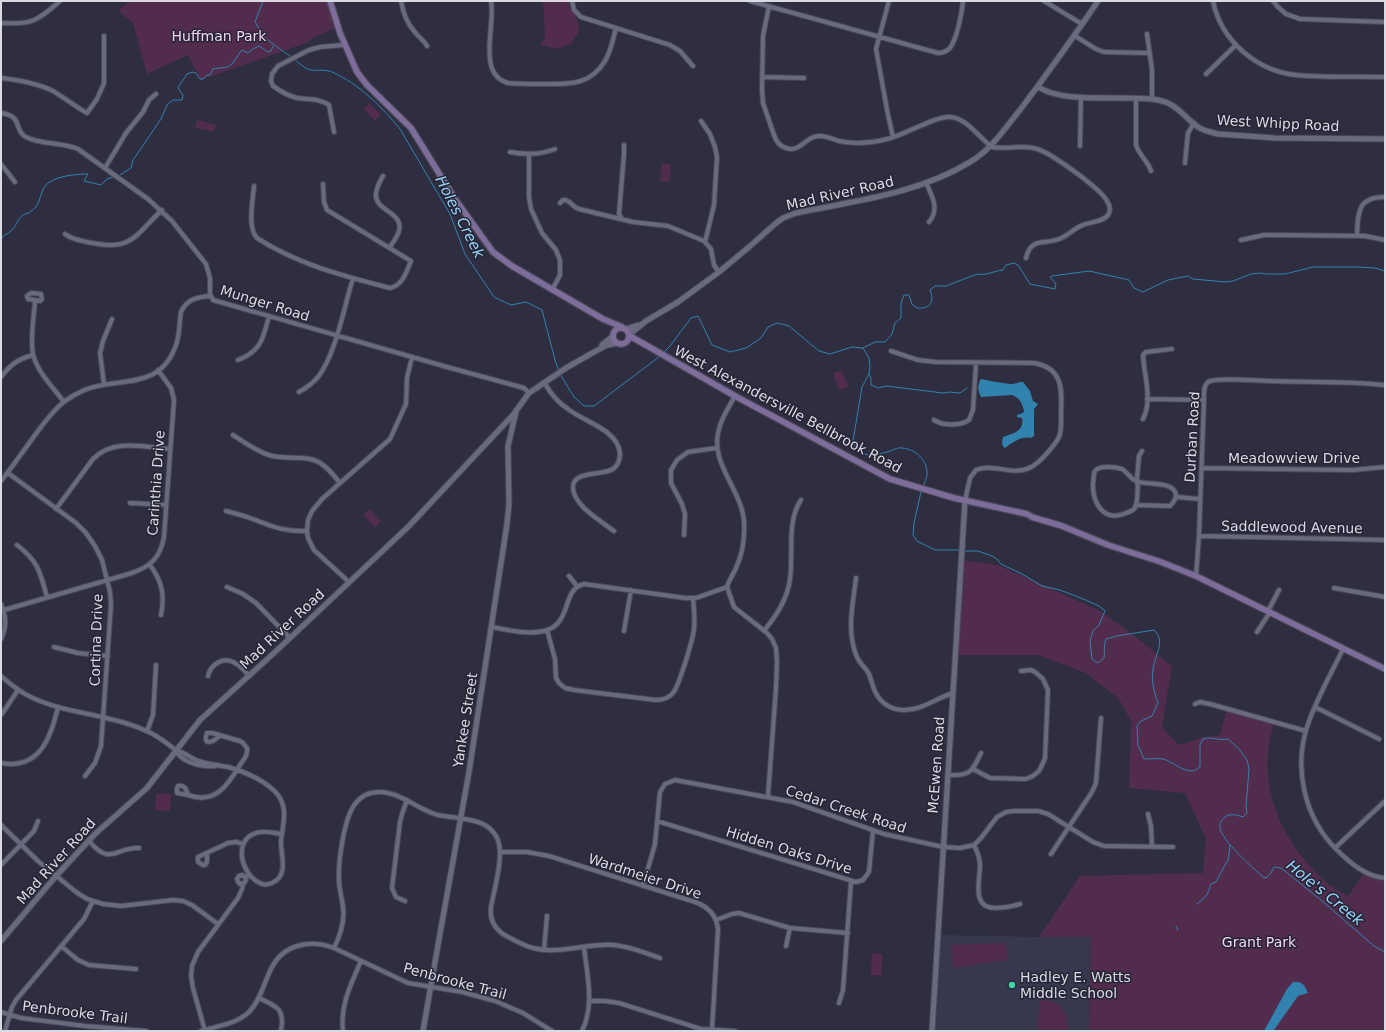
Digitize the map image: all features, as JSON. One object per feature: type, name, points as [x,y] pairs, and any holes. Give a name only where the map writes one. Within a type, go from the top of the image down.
[{"type":"main road","name":"West Alexandersville Bellbrook Road","points":[[330,1],[344,45],[361,78],[403,119],[416,134],[455,199],[491,249],[502,260],[603,320],[624,328],[630,335],[650,348]]},
{"type":"main road","name":"West Alexandersville Bellbrook Road","points":[[603,320],[609,326],[614,340],[618,343],[636,344],[656,351],[882,476],[931,492],[1027,514],[1032,517],[1062,526],[1108,545],[1161,562],[1196,576],[1385,670]]},
{"type":"main road","points":[[613,334],[618,328],[624,328]]},
{"type":"main road","points":[[626,343],[629,340],[630,335]]},
{"type":"street","points":[[1,23],[22,24],[34,21],[60,1]]},
{"type":"street","points":[[401,1],[407,22],[412,30],[427,46]]},
{"type":"street","points":[[490,1],[491,67],[496,76],[502,81],[508,83],[570,84],[586,79],[596,72],[604,62],[616,28]]},
{"type":"street","points":[[572,1],[574,10],[581,17],[670,44],[693,66]]},
{"type":"street","points":[[750,1],[935,53],[942,53],[948,50],[952,45],[960,19],[963,1]]},
{"type":"street","points":[[889,1],[876,46],[876,53],[893,137]]},
{"type":"street","points":[[1044,1],[1082,24]]},
{"type":"street","name":"Mad River Road","points":[[630,335],[646,321],[678,302],[719,272],[775,224],[791,215],[902,191],[926,183],[969,163],[990,146],[1038,87],[1098,1]]},
{"type":"street","points":[[1213,1],[1222,26],[1236,45],[1259,63],[1283,73],[1305,76],[1385,77]]},
{"type":"street","points":[[1273,1],[1286,14],[1300,19],[1385,22]]},
{"type":"street","points":[[769,6],[763,36],[763,103],[778,143],[788,149],[795,149],[803,145],[812,137],[818,136],[851,143],[878,141],[893,137],[938,119],[951,117],[963,122],[990,146],[998,148],[1014,146],[1031,147],[1043,151],[1098,190],[1106,199],[1109,205],[1109,212],[1105,218],[1082,225],[1059,239],[1036,243],[1029,250],[1026,258]]},
{"type":"street","points":[[1147,34],[1152,70],[1152,99]]},
{"type":"street","points":[[1,78],[23,81],[45,88],[87,113],[97,99],[104,83],[104,36]]},
{"type":"street","points":[[1075,36],[1096,49],[1104,52],[1150,53]]},
{"type":"street","points":[[334,132],[329,105],[316,100],[295,97],[280,90],[272,84],[271,78],[273,71],[278,66],[309,50],[320,47],[344,45]]},
{"type":"street","points":[[1206,74],[1236,45]]},
{"type":"street","points":[[762,77],[804,78]]},
{"type":"street","name":"West Whipp Road","points":[[1038,87],[1052,93],[1081,97],[1136,98],[1152,99],[1164,102],[1174,106],[1194,123],[1209,132],[1232,136],[1385,139]]},
{"type":"street","points":[[105,168],[126,133],[143,112],[149,100],[156,94]]},
{"type":"street","points":[[1080,146],[1081,97]]},
{"type":"street","points":[[1136,98],[1136,145],[1138,151],[1148,163],[1151,171]]},
{"type":"street","name":"Munger Road","points":[[1,113],[8,114],[16,119],[20,131],[24,136],[74,148],[83,152],[162,210],[184,235],[206,264],[209,273],[210,296],[214,300],[412,358],[524,388],[529,393]]},
{"type":"street","points":[[701,121],[710,134],[717,157],[715,197],[705,242]]},
{"type":"street","points":[[1185,163],[1188,133],[1194,123]]},
{"type":"street","points":[[622,219],[619,214],[624,145]]},
{"type":"street","points":[[510,152],[529,155],[555,149]]},
{"type":"street","points":[[529,155],[529,197],[532,209],[542,233],[556,250],[560,260],[560,275],[552,290]]},
{"type":"street","points":[[1,164],[15,182]]},
{"type":"street","points":[[383,176],[376,192],[377,201],[383,209],[395,217],[400,226],[398,234],[390,247]]},
{"type":"street","points":[[926,183],[933,197],[935,207],[934,215],[929,222]]},
{"type":"street","points":[[254,186],[251,226],[253,234],[257,238],[302,262],[390,288],[401,284],[411,261],[327,210],[324,202],[322,184]]},
{"type":"street","points":[[1357,236],[1357,218],[1362,205],[1372,198],[1385,197]]},
{"type":"street","points":[[560,203],[562,200],[569,200],[575,208],[622,219],[668,226],[705,242],[711,249],[714,265],[719,272]]},
{"type":"street","points":[[65,234],[76,240],[102,245],[113,246],[123,244],[137,236],[162,210]]},
{"type":"street","points":[[1241,240],[1264,235],[1357,236],[1385,240]]},
{"type":"street","points":[[299,392],[316,380],[324,368],[336,336],[353,278]]},
{"type":"street","points":[[1,481],[48,418],[64,402],[84,390],[104,384],[136,381],[149,376],[158,370],[171,356],[176,345],[181,312],[184,307],[188,302],[195,298],[210,296]]},
{"type":"street","points":[[34,301],[33,355],[42,374],[64,402]]},
{"type":"street","points":[[238,360],[248,356],[259,345],[269,316]]},
{"type":"street","points":[[104,384],[100,353],[112,319]]},
{"type":"street","name":"Mad River Road","points":[[624,328],[646,321]]},
{"type":"street","name":"Mad River Road","points":[[594,352],[613,334]]},
{"type":"street","name":"Mad River Road","points":[[1,941],[56,876],[89,841],[142,793],[177,751],[183,740],[203,717],[397,538],[432,503],[516,411],[529,393],[556,374],[594,352],[607,345],[618,343]]},
{"type":"street","points":[[1143,419],[1147,411],[1147,399],[1143,355],[1146,352],[1172,349]]},
{"type":"street","points":[[892,351],[925,361],[1034,363],[1043,365],[1052,370],[1058,378],[1061,386],[1061,427],[1059,437],[1056,442],[1039,461],[1028,469],[1013,471],[984,468],[976,470],[970,478],[965,500]]},
{"type":"street","points":[[1,377],[16,361],[33,355]]},
{"type":"street","points":[[349,582],[314,550],[309,542],[307,531],[309,516],[315,506],[390,439],[406,404],[407,378],[412,358]]},
{"type":"street","points":[[934,420],[943,424],[959,424],[969,420],[973,410],[976,363]]},
{"type":"street","name":"Carinthia Drive","points":[[150,565],[159,553],[163,543],[173,396],[168,384],[158,370]]},
{"type":"street","name":"Durban Road","points":[[1196,576],[1204,400],[1205,388],[1209,382],[1232,379],[1276,382],[1385,385]]},
{"type":"street","points":[[544,382],[552,395],[561,404],[573,413],[605,431],[613,438],[618,446],[620,457],[617,466],[610,470],[580,477],[574,483],[573,488],[575,495],[582,506],[614,531]]},
{"type":"street","points":[[735,396],[719,427],[716,448],[723,468],[740,501],[744,519],[744,539],[741,555],[727,587],[734,607],[770,636],[775,644],[777,652],[768,796]]},
{"type":"street","points":[[1147,399],[1204,400]]},
{"type":"street","name":"Yankee Street","points":[[423,1031],[461,819],[492,627],[508,515],[508,446],[516,411]]},
{"type":"street","points":[[233,434],[257,450],[269,455],[285,458],[309,458],[319,462],[330,470],[340,483]]},
{"type":"street","points":[[56,509],[93,458],[100,452],[111,447],[121,446],[170,449]]},
{"type":"street","points":[[684,535],[685,514],[671,483],[671,470],[677,460],[688,452],[716,448]]},
{"type":"street","points":[[1136,506],[1168,507],[1172,505],[1176,497],[1174,490],[1168,485],[1138,482],[1121,469],[1101,468],[1094,472],[1093,491],[1097,504],[1101,510],[1111,516],[1119,516],[1132,510],[1136,506],[1138,482],[1139,456],[1142,451]]},
{"type":"street","name":"Meadowview Drive","points":[[1202,468],[1353,470],[1385,466]]},
{"type":"street","name":"Cortina Drive","points":[[8,473],[80,527],[92,541],[102,560],[112,605],[103,718],[100,751],[95,763],[84,776]]},
{"type":"street","points":[[1176,497],[1200,499]]},
{"type":"street","points":[[764,631],[776,616],[786,596],[791,578],[793,525],[797,508],[802,500]]},
{"type":"street","name":"McEwen Road","points":[[932,1031],[965,500]]},
{"type":"street","points":[[130,503],[166,505]]},
{"type":"street","points":[[226,511],[243,515],[279,529],[294,532],[307,531]]},
{"type":"street","name":"Saddlewood Avenue","points":[[1199,536],[1385,540]]},
{"type":"street","points":[[17,545],[29,554],[36,563],[41,574],[47,597]]},
{"type":"street","points":[[4,610],[132,573],[150,565],[162,586],[163,598],[161,615]]},
{"type":"street","points":[[569,576],[577,586]]},
{"type":"street","points":[[856,578],[851,627],[853,644],[859,661],[870,675],[876,695],[881,701],[892,709],[912,710],[921,708],[953,693]]},
{"type":"street","points":[[492,627],[532,633],[547,630],[556,624],[563,616],[572,591],[577,586],[588,584],[693,598],[727,587]]},
{"type":"street","points":[[226,587],[243,594],[256,603],[290,638]]},
{"type":"street","points":[[1334,588],[1385,597]]},
{"type":"street","points":[[624,631],[631,590]]},
{"type":"street","points":[[1257,632],[1269,612],[1279,590]]},
{"type":"street","points":[[547,630],[554,659],[556,678],[565,688],[649,699],[664,699],[671,696],[677,687],[693,635],[693,598]]},
{"type":"street","points":[[1,604],[4,610],[5,624],[1,639]]},
{"type":"street","points":[[54,647],[78,653],[108,656]]},
{"type":"street","points":[[1344,649],[1315,707],[1306,730],[1301,761],[1302,773],[1306,795],[1316,822],[1335,848],[1349,861],[1365,872],[1375,877],[1385,878]]},
{"type":"street","points":[[208,676],[210,670],[215,664],[226,660],[232,661],[240,666],[249,676]]},
{"type":"street","points":[[147,731],[153,715],[156,665]]},
{"type":"street","points":[[973,770],[990,778],[1022,779],[1033,776],[1042,767],[1044,758],[1048,690],[1043,679],[1035,672],[1026,669],[1021,671]]},
{"type":"street","points":[[1,676],[18,690],[33,698],[58,707],[132,725],[160,738],[177,751],[182,752],[196,760],[237,770],[250,775],[277,794],[282,802],[285,820],[281,848],[283,867],[280,877],[274,882],[264,884],[248,876],[240,875],[237,879],[238,883],[243,884]]},
{"type":"street","points":[[2,714],[18,690]]},
{"type":"street","points":[[1195,704],[1200,702],[1210,704],[1306,730]]},
{"type":"street","points":[[1,763],[10,764],[23,762],[38,754],[43,748],[51,732],[58,707]]},
{"type":"street","points":[[1315,707],[1379,739]]},
{"type":"street","points":[[1051,854],[1070,827],[1096,783],[1101,718]]},
{"type":"street","points":[[188,795],[201,797],[218,792],[229,783],[246,757],[246,746],[240,741],[220,735]]},
{"type":"street","points":[[948,776],[963,775],[973,770],[981,753]]},
{"type":"street","name":"Cedar Creek Road","points":[[643,886],[655,844],[660,792],[662,786],[670,781],[679,780],[768,796],[803,804],[898,838],[943,847],[960,848],[974,845]]},
{"type":"street","points":[[334,948],[340,933],[343,918],[343,907],[338,874],[344,835],[352,809],[362,797],[382,792],[407,800],[432,813],[480,823],[491,830],[498,840],[501,852],[490,907],[490,915],[492,923],[503,935],[527,946],[544,950],[605,945],[620,946],[660,958]]},
{"type":"street","points":[[405,901],[396,897],[392,888],[400,822],[407,800]]},
{"type":"street","points":[[1335,848],[1384,802]]},
{"type":"street","points":[[1020,904],[1005,908],[990,907],[982,903],[979,895],[980,861],[974,845],[997,817],[1010,811],[1045,812],[1093,842],[1104,846],[1173,847]]},
{"type":"street","points":[[1148,814],[1151,826],[1152,847]]},
{"type":"street","points":[[1,865],[34,831],[38,821]]},
{"type":"street","name":"Hidden Oaks Drive","points":[[657,821],[852,882],[864,880],[869,872],[873,830]]},
{"type":"street","points":[[1,825],[56,876],[76,892],[93,901],[121,906],[174,900],[183,901],[192,904],[218,924]]},
{"type":"street","points":[[204,1031],[193,988],[191,970],[193,961],[238,898],[243,884],[248,876],[242,856],[243,844],[250,835],[257,832],[267,831],[282,834]]},
{"type":"street","points":[[89,841],[99,851],[107,854],[114,854],[139,848]]},
{"type":"street","points":[[207,853],[228,842],[243,844]]},
{"type":"street","name":"Wardmeier Drive","points":[[501,852],[527,852],[550,856],[701,904],[709,910],[716,920]]},
{"type":"street","points":[[839,1004],[844,990],[852,882]]},
{"type":"street","points":[[5,1031],[12,1007],[16,1000],[84,919],[93,901]]},
{"type":"street","points":[[712,1030],[718,930],[716,920],[738,913],[790,928],[848,932]]},
{"type":"street","points":[[544,950],[547,916]]},
{"type":"street","points":[[786,946],[790,928]]},
{"type":"street","name":"Penbrooke Trail","points":[[204,1031],[237,1020],[249,1012],[259,998],[272,967],[278,958],[286,951],[301,944],[312,943],[322,944],[334,948],[408,982],[468,993],[495,1001],[523,1013],[552,1031]]},
{"type":"street","points":[[61,946],[78,960],[89,965],[136,969]]},
{"type":"street","points":[[582,1031],[589,1013],[590,1000],[584,947]]},
{"type":"street","points":[[343,1031],[342,1019],[346,995],[361,961]]},
{"type":"street","points":[[259,998],[274,1004],[280,1011],[282,1017],[281,1031]]},
{"type":"street","points":[[590,1000],[618,1003],[692,1026],[712,1030],[735,1031]]},
{"type":"street","name":"Penbrooke Trail","points":[[1,1012],[10,1015],[85,1026],[146,1031]]},
{"type":"shaded area","name":"Hadley E. Watts Middle School","points":[[937,935],[1091,937],[1089,1031],[932,1031]]},
{"type":"green space","name":"Huffman Park","points":[[131,1],[327,1],[336,28],[319,35],[306,43],[201,80],[188,55],[147,74],[133,23],[118,10]]},
{"type":"green space","points":[[543,1],[569,1],[569,7],[577,19],[579,31],[572,43],[558,49],[541,45],[545,36]]},
{"type":"green space","points":[[369,103],[381,115],[375,121],[364,109]]},
{"type":"green space","points":[[197,120],[216,125],[214,132],[195,128]]},
{"type":"green space","points":[[662,163],[671,164],[669,182],[660,181]]},
{"type":"green space","points":[[842,370],[848,387],[839,390],[833,373]]},
{"type":"green space","points":[[369,509],[381,521],[375,528],[363,515]]},
{"type":"green space","name":"Grant Park","points":[[961,560],[998,565],[1100,611],[1172,666],[1162,727],[1179,745],[1204,737],[1220,735],[1227,709],[1274,722],[1268,752],[1270,789],[1281,823],[1300,854],[1327,883],[1348,896],[1365,872],[1385,878],[1385,1031],[1089,1031],[1091,937],[1039,937],[1080,876],[1203,873],[1206,839],[1185,793],[1129,788],[1131,721],[1119,699],[1086,673],[1038,655],[955,655]]},
{"type":"green space","points":[[156,793],[171,794],[170,811],[155,810]]},
{"type":"green space","points":[[1005,943],[1009,960],[953,968],[952,945]]},
{"type":"green space","points":[[872,954],[882,954],[882,975],[871,975]]},
{"type":"green space","points":[[1041,999],[1054,1002],[1062,1008],[1067,1018],[1068,1031],[1040,1030],[1037,1027]]},
{"type":"water","points":[[981,379],[1010,384],[1023,382],[1030,391],[1033,401],[1038,404],[1034,409],[1034,436],[1031,438],[1021,439],[1005,448],[1003,446],[1003,437],[1017,431],[1022,426],[1022,418],[1017,417],[1017,415],[1023,413],[1024,411],[1019,399],[1012,395],[981,397],[978,388]]},
{"type":"water","points":[[1293,982],[1299,982],[1304,985],[1308,993],[1298,996],[1274,1030],[1264,1031],[1287,989]]},
{"type":"waterway","name":"Holes Creek","points":[[263,1],[255,22],[265,38],[291,57]]},
{"type":"waterway","points":[[120,175],[131,168],[133,160],[161,119],[167,105],[173,100],[182,100],[183,95],[178,88],[187,74],[193,72],[196,73],[200,79],[203,79],[207,75],[210,75],[213,69],[228,67],[242,50],[248,53],[259,46],[268,52],[271,51],[273,46]]},
{"type":"waterway","name":"Holes Creek","points":[[295,60],[302,66],[309,69],[329,71],[351,82],[369,96],[400,129],[450,214],[465,254],[494,297],[511,305],[526,302],[542,310],[559,371]]},
{"type":"waterway","points":[[1,243],[2,237],[13,229],[20,218],[36,207],[45,186],[53,180],[65,176],[88,174],[84,181],[101,185],[107,179],[113,177]]},
{"type":"waterway","points":[[863,348],[875,342],[885,342],[892,334],[895,323],[901,318],[901,303],[904,295],[909,295],[912,304],[917,308],[925,307],[932,301],[930,290],[935,286],[946,286],[977,274],[986,274],[1003,270],[1006,265],[1014,263],[1018,265],[1030,284],[1055,289],[1056,284],[1050,277],[1089,271],[1129,280],[1134,288],[1143,292],[1168,280],[1188,276],[1193,279],[1226,282],[1251,274],[1285,274],[1313,267],[1357,267],[1375,268],[1385,271]]},
{"type":"waterway","name":"Holes Creek","points":[[663,353],[691,318],[698,316],[712,345],[730,352],[746,348],[761,338],[768,327],[777,323],[789,326],[819,351],[830,354],[852,347],[863,348],[869,358],[870,367],[869,374],[862,387],[853,441],[855,447],[862,453],[871,455],[889,452],[900,448],[916,453],[923,460],[927,470],[927,476],[923,487]]},
{"type":"waterway","name":"Holes Creek","points":[[560,374],[574,397],[584,406],[594,406],[659,357]]},
{"type":"waterway","points":[[869,374],[871,378],[871,385],[878,388],[886,386],[943,393],[960,393],[967,388]]},
{"type":"waterway","name":"Hole's Creek","points":[[921,492],[914,523],[913,535],[917,541],[935,550],[960,550]]},
{"type":"waterway","name":"Hole's Creek","points":[[963,551],[978,551],[992,556],[1001,564],[1042,586],[1060,590],[1099,606],[1105,611],[1099,625],[1093,631],[1090,641],[1092,659],[1098,663],[1104,658],[1106,639],[1154,630],[1159,639],[1159,648],[1152,677],[1158,703],[1152,716],[1141,721],[1137,726],[1138,745],[1144,759],[1163,759],[1191,771],[1200,767],[1200,745],[1203,739],[1228,739],[1239,749],[1247,760],[1249,769],[1246,807],[1247,813],[1243,817],[1229,815],[1222,820],[1220,828],[1226,840],[1238,854],[1263,877],[1266,878],[1274,867],[1281,868],[1374,946],[1385,952]]},
{"type":"waterway","points":[[1197,904],[1207,895],[1211,884],[1216,882],[1228,861],[1230,845]]},
{"type":"waterway","points":[[1176,926],[1178,930]]},
{"type":"place","name":"Hadley E. Watts Middle School","points":[[1012,985]]}]
